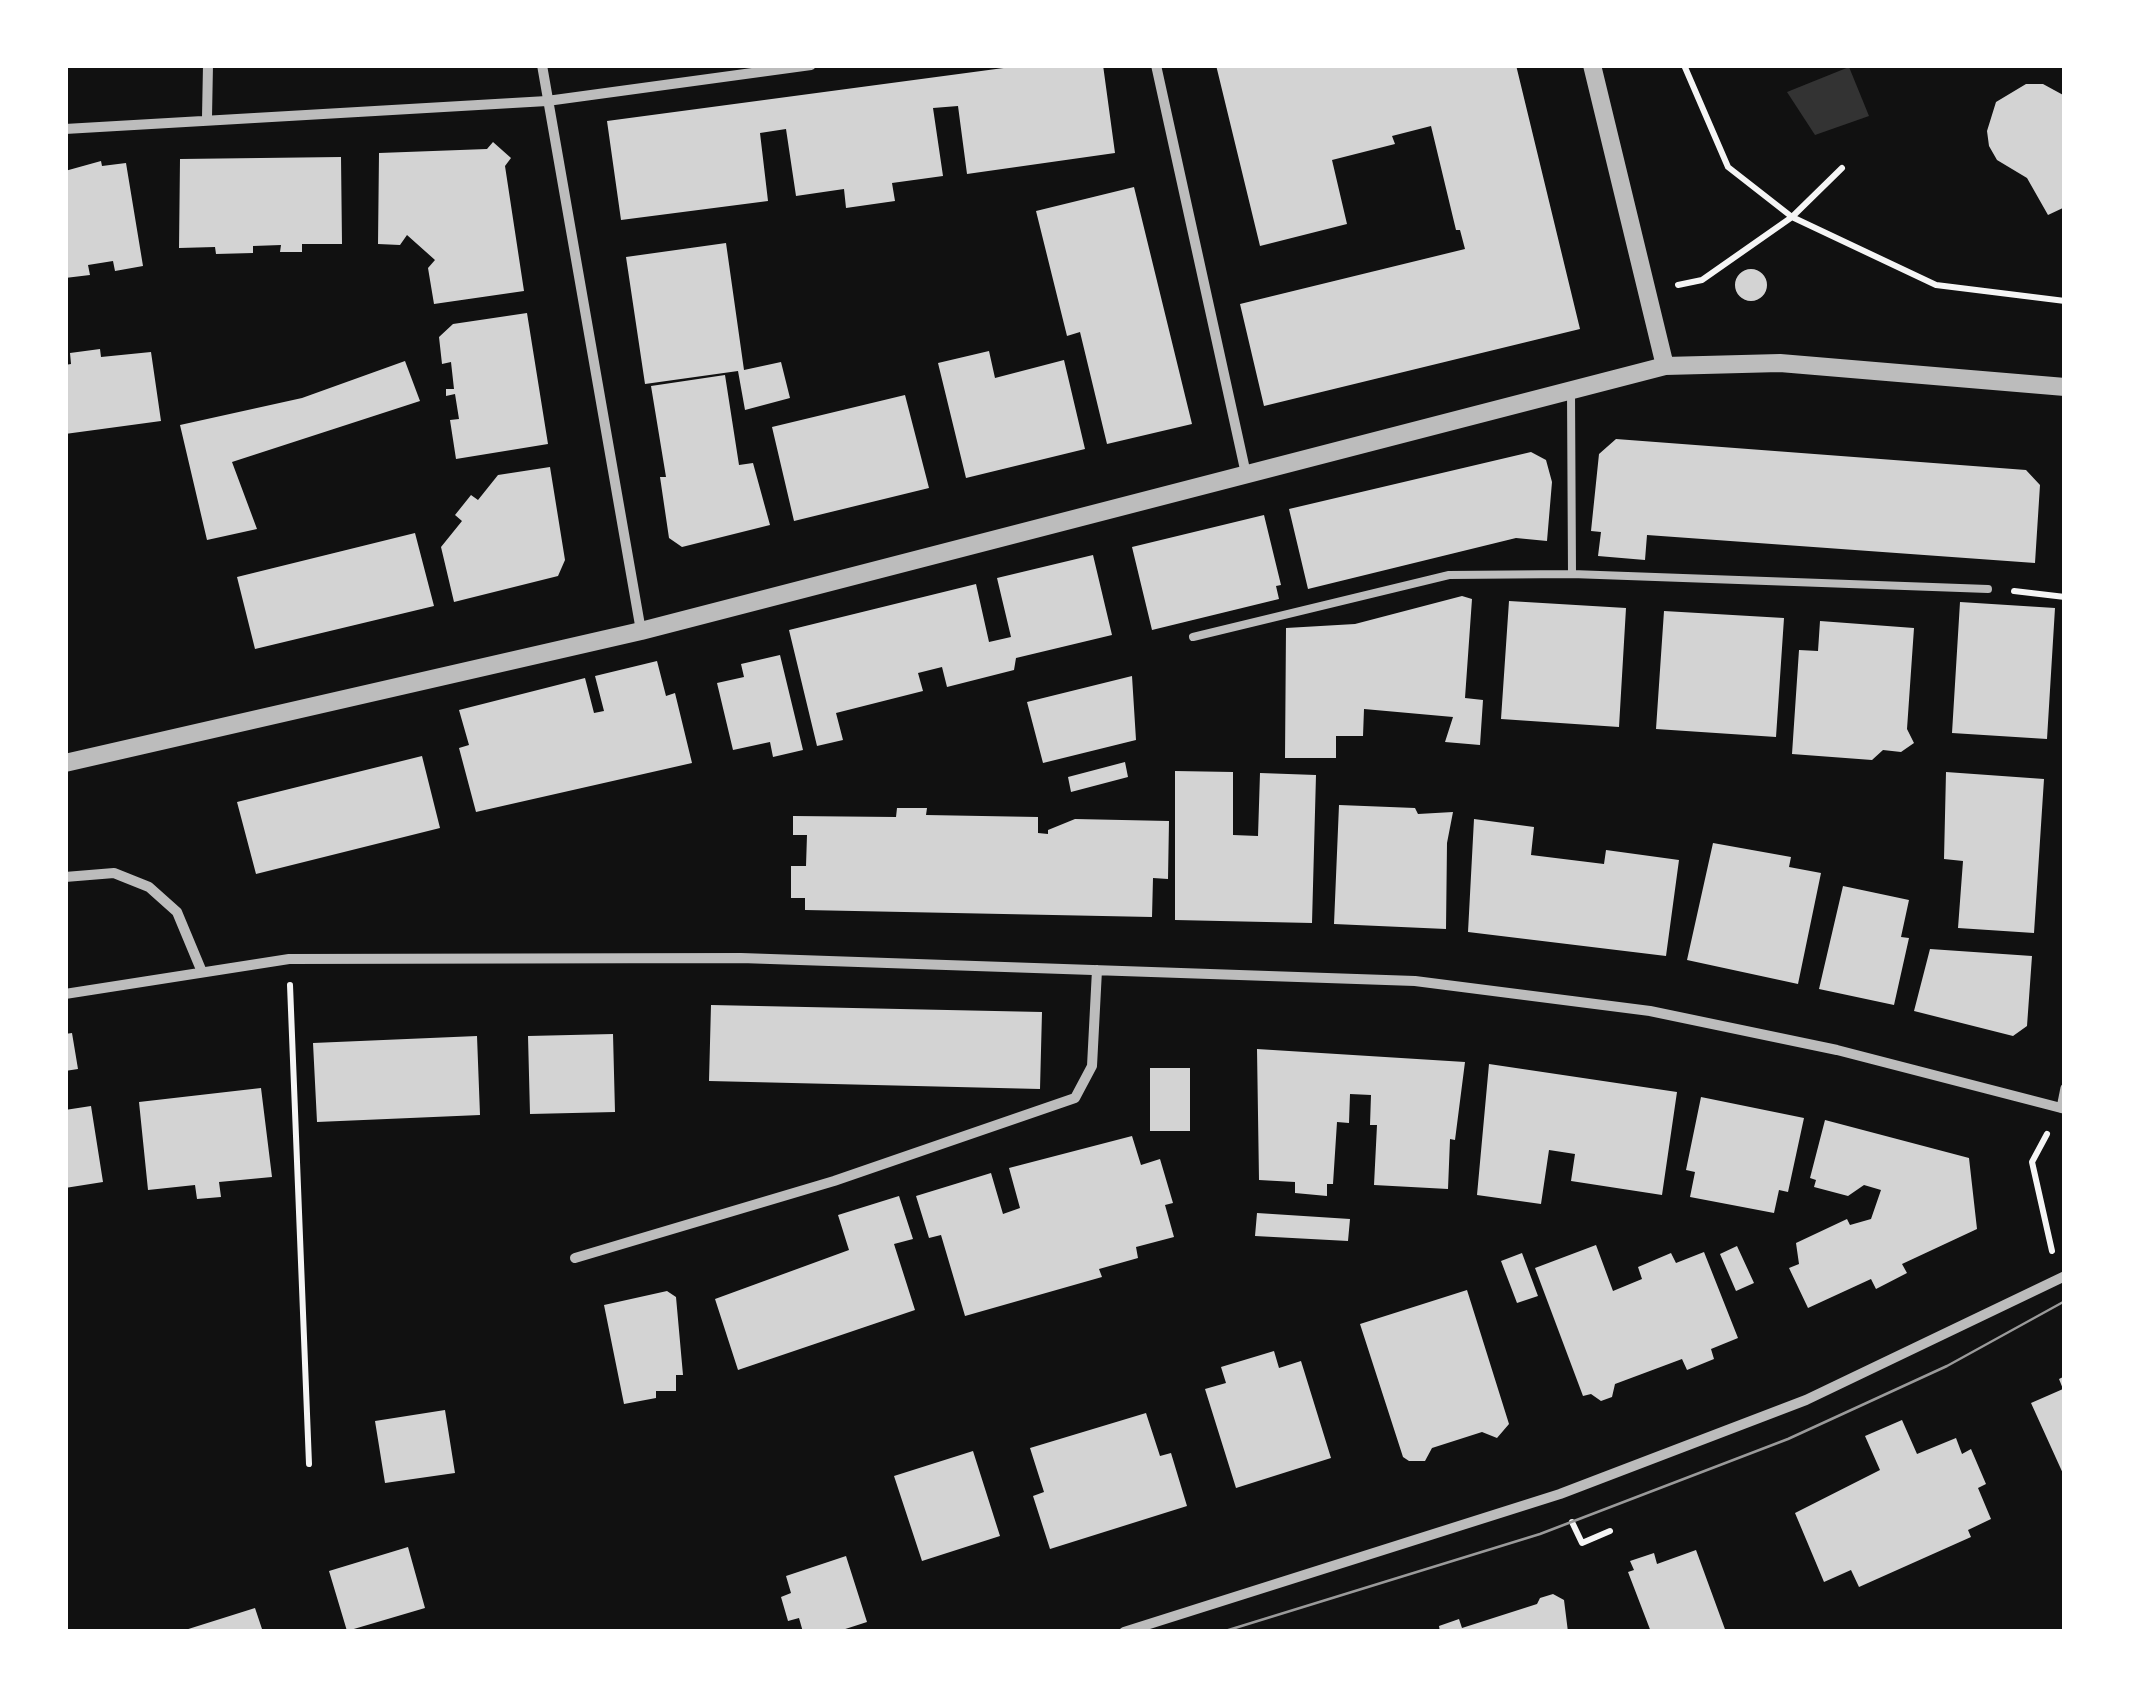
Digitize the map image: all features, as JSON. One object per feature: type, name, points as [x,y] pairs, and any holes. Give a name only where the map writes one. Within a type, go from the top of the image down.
[{"type":"street","points":[[207,117],[208,65]]},
{"type":"street","points":[[542,65],[640,631]]},
{"type":"street","points":[[65,129],[207,117],[547,100],[811,65]]},
{"type":"street","points":[[1156,65],[1246,474]]},
{"type":"street","points":[[1592,65],[1665,366]]},
{"type":"street","points":[[65,762],[640,631],[1665,366],[1780,363],[2065,387]]},
{"type":"street","points":[[65,877],[114,873],[149,887],[177,912],[202,972]]},
{"type":"street","points":[[65,994],[289,959],[740,958],[1415,981],[1650,1010],[1837,1050],[2063,1108],[2065,1088]]},
{"type":"street","points":[[574,1258],[834,1181],[1075,1098],[1092,1066],[1097,970]]},
{"type":"street","points":[[1124,1632],[1560,1494],[1806,1400],[2062,1279]]},
{"type":"lane","points":[[1571,389],[1572,574]]},
{"type":"lane","points":[[1193,637],[1449,575],[1572,574],[1988,588]]},
{"type":"path","points":[[1684,65],[1728,168],[1792,217],[1936,284],[2065,301]]},
{"type":"path","points":[[1700,101],[1708,98]]},
{"type":"path","points":[[1646,292],[1702,280],[1792,217],[1842,168]]},
{"type":"path","points":[[1988,588],[2065,597]]},
{"type":"path","points":[[289,959],[309,1464]]},
{"type":"path","points":[[2032,1162],[2062,1279]]},
{"type":"path","points":[[1560,1494],[1582,1543],[1610,1530]]},
{"type":"shaded area","points":[[1849,67],[1869,116],[1815,135],[1787,92]]},
{"type":"building","points":[[1026,65],[1103,65],[1115,153],[967,174],[958,106],[933,108],[943,176],[892,183],[895,201],[846,208],[844,189],[796,196],[786,129],[760,133],[768,201],[621,220],[607,121]]},
{"type":"building","points":[[1216,65],[1516,65],[1580,329],[1264,406],[1240,304],[1465,249],[1460,230],[1456,230],[1431,126],[1392,136],[1395,144],[1332,160],[1347,224],[1260,246]]},
{"type":"building","points":[[2026,84],[2043,84],[2065,96],[2065,207],[2048,215],[2027,178],[1997,160],[1989,146],[1987,131],[1996,102]]},
{"type":"building","points":[[493,142],[511,158],[505,166],[524,291],[434,304],[428,268],[435,260],[407,235],[400,245],[378,244],[379,153],[487,149]]},
{"type":"building","points":[[341,157],[342,244],[302,244],[302,252],[280,252],[281,245],[253,246],[253,253],[216,254],[215,247],[179,248],[180,159]]},
{"type":"building","points":[[101,161],[102,166],[126,163],[143,266],[115,271],[113,261],[88,265],[90,275],[65,278],[65,171]]},
{"type":"building","points":[[1134,187],[1192,424],[1107,444],[1080,332],[1067,336],[1036,211]]},
{"type":"building","points":[[726,243],[744,370],[781,362],[790,398],[745,410],[738,371],[645,384],[626,257]]},
{"type":"building","points":[[1751,269],[1762,274],[1767,285],[1762,296],[1751,301],[1740,296],[1735,285],[1740,274]]},
{"type":"building","points":[[527,313],[548,444],[456,459],[450,420],[459,419],[455,394],[446,396],[446,389],[454,389],[451,362],[442,364],[439,337],[453,324]]},
{"type":"building","points":[[100,349],[101,357],[151,352],[161,421],[65,434],[65,365],[71,364],[70,353]]},
{"type":"building","points":[[989,351],[995,378],[1064,360],[1085,449],[966,478],[938,363]]},
{"type":"building","points":[[405,361],[420,401],[232,462],[257,529],[207,540],[180,425],[302,398]]},
{"type":"building","points":[[725,375],[739,465],[753,463],[770,525],[682,547],[669,538],[660,477],[666,477],[651,386]]},
{"type":"building","points":[[905,395],[929,488],[794,521],[772,427]]},
{"type":"building","points":[[1616,439],[2026,470],[2040,485],[2035,563],[1647,535],[1645,560],[1598,556],[1601,532],[1591,531],[1599,454]]},
{"type":"building","points":[[1531,452],[1546,460],[1552,482],[1547,541],[1516,538],[1308,589],[1289,509]]},
{"type":"building","points":[[550,467],[565,560],[558,576],[454,602],[441,547],[462,521],[455,515],[471,495],[478,500],[498,475]]},
{"type":"building","points":[[1264,515],[1281,585],[1276,586],[1279,599],[1152,630],[1132,547]]},
{"type":"building","points":[[415,533],[434,606],[255,649],[237,577]]},
{"type":"building","points":[[1093,555],[1112,635],[1016,658],[1014,670],[947,687],[942,667],[918,673],[923,691],[836,713],[843,740],[817,746],[789,630],[976,584],[989,642],[1011,637],[997,578]]},
{"type":"building","points":[[1462,596],[1472,599],[1465,698],[1483,700],[1480,745],[1445,742],[1453,717],[1364,709],[1363,736],[1336,736],[1336,758],[1285,758],[1286,628],[1355,624]]},
{"type":"building","points":[[1509,601],[1626,608],[1619,727],[1501,719]]},
{"type":"building","points":[[1960,602],[2055,608],[2047,739],[1952,733]]},
{"type":"building","points":[[1664,611],[1784,618],[1776,737],[1656,729]]},
{"type":"building","points":[[1820,621],[1914,628],[1907,729],[1914,743],[1901,752],[1883,750],[1872,760],[1792,754],[1799,650],[1818,651]]},
{"type":"building","points":[[780,655],[803,750],[773,757],[770,742],[733,750],[717,683],[744,677],[741,664]]},
{"type":"building","points":[[657,661],[666,696],[675,693],[692,763],[476,812],[459,748],[469,745],[459,710],[585,678],[594,713],[604,711],[595,676]]},
{"type":"building","points":[[1132,676],[1136,740],[1043,763],[1027,702]]},
{"type":"building","points":[[422,756],[440,828],[256,874],[237,802]]},
{"type":"building","points":[[1125,762],[1128,777],[1071,792],[1068,777]]},
{"type":"building","points":[[1175,771],[1233,772],[1233,835],[1258,836],[1260,773],[1316,775],[1312,923],[1175,920]]},
{"type":"building","points":[[1946,772],[2044,779],[2034,933],[1958,928],[1963,861],[1944,859]]},
{"type":"building","points":[[1339,805],[1415,808],[1418,814],[1453,812],[1447,843],[1446,929],[1334,924]]},
{"type":"building","points":[[897,808],[927,808],[926,815],[1038,817],[1038,833],[1048,834],[1048,830],[1075,819],[1169,821],[1168,879],[1153,878],[1152,917],[805,910],[805,898],[791,898],[791,866],[806,866],[807,835],[793,835],[793,816],[896,817]]},
{"type":"building","points":[[1474,819],[1534,827],[1531,855],[1604,864],[1606,850],[1679,860],[1666,956],[1468,932]]},
{"type":"building","points":[[1713,843],[1791,857],[1789,867],[1821,873],[1798,984],[1687,960]]},
{"type":"building","points":[[1843,886],[1909,900],[1901,937],[1909,938],[1894,1005],[1819,989]]},
{"type":"building","points":[[1930,949],[2032,956],[2027,1026],[2013,1036],[1914,1011]]},
{"type":"building","points":[[711,1005],[1042,1012],[1040,1089],[709,1081]]},
{"type":"building","points":[[72,1033],[78,1069],[65,1071],[65,1034]]},
{"type":"building","points":[[613,1034],[615,1112],[530,1114],[528,1036]]},
{"type":"building","points":[[477,1036],[480,1115],[317,1122],[313,1043]]},
{"type":"building","points":[[1257,1049],[1465,1062],[1455,1140],[1450,1139],[1448,1189],[1374,1185],[1377,1125],[1370,1125],[1371,1095],[1350,1094],[1349,1123],[1337,1122],[1333,1184],[1327,1184],[1327,1196],[1295,1193],[1295,1182],[1259,1180]]},
{"type":"building","points":[[1489,1064],[1677,1092],[1662,1195],[1571,1181],[1575,1154],[1549,1150],[1541,1204],[1477,1195]]},
{"type":"building","points":[[1150,1068],[1190,1068],[1190,1131],[1150,1131]]},
{"type":"building","points":[[261,1088],[272,1177],[219,1182],[221,1197],[197,1199],[195,1185],[148,1190],[139,1102]]},
{"type":"building","points":[[1701,1097],[1804,1118],[1788,1192],[1779,1190],[1774,1213],[1690,1197],[1695,1172],[1686,1170]]},
{"type":"building","points":[[91,1106],[103,1182],[65,1188],[65,1110]]},
{"type":"building","points":[[1825,1120],[1969,1158],[1977,1229],[1902,1264],[1907,1273],[1876,1289],[1871,1279],[1808,1308],[1789,1268],[1799,1264],[1796,1243],[1847,1219],[1850,1225],[1871,1219],[1881,1190],[1864,1185],[1848,1196],[1814,1187],[1816,1180],[1810,1178]]},
{"type":"building","points":[[1132,1136],[1141,1165],[1160,1159],[1173,1203],[1165,1205],[1174,1237],[1136,1247],[1138,1258],[1099,1269],[1102,1277],[965,1316],[941,1235],[929,1238],[916,1196],[991,1173],[1003,1214],[1020,1208],[1009,1168]]},
{"type":"building","points":[[899,1196],[913,1239],[894,1244],[915,1310],[738,1370],[715,1299],[849,1250],[838,1215]]},
{"type":"building","points":[[1257,1213],[1350,1219],[1348,1241],[1255,1236]]},
{"type":"building","points":[[1596,1245],[1613,1291],[1642,1279],[1638,1267],[1671,1253],[1676,1263],[1704,1252],[1738,1338],[1711,1349],[1714,1359],[1687,1370],[1682,1359],[1615,1384],[1612,1397],[1601,1401],[1591,1394],[1583,1396],[1535,1268]]},
{"type":"building","points":[[1737,1246],[1754,1283],[1736,1291],[1720,1254]]},
{"type":"building","points":[[1522,1253],[1538,1296],[1517,1303],[1501,1261]]},
{"type":"building","points":[[1467,1290],[1509,1424],[1497,1438],[1482,1432],[1432,1448],[1425,1461],[1409,1461],[1403,1457],[1360,1324]]},
{"type":"building","points":[[667,1291],[676,1297],[683,1375],[676,1375],[676,1391],[656,1391],[656,1398],[624,1404],[604,1305]]},
{"type":"building","points":[[1274,1351],[1279,1368],[1301,1361],[1331,1458],[1236,1488],[1205,1389],[1226,1383],[1221,1367]]},
{"type":"building","points":[[2065,1376],[2065,1478],[2031,1403],[2063,1389],[2059,1379]]},
{"type":"building","points":[[445,1410],[455,1473],[385,1483],[375,1421]]},
{"type":"building","points":[[1146,1413],[1160,1456],[1171,1453],[1187,1506],[1050,1549],[1033,1496],[1044,1492],[1030,1448]]},
{"type":"building","points":[[1902,1420],[1917,1454],[1956,1438],[1962,1454],[1971,1449],[1986,1484],[1978,1488],[1991,1519],[1968,1530],[1971,1537],[1859,1587],[1851,1570],[1824,1582],[1795,1513],[1880,1470],[1865,1436]]},
{"type":"building","points":[[973,1451],[1000,1536],[922,1561],[894,1476]]},
{"type":"building","points":[[408,1547],[425,1608],[347,1631],[329,1571]]},
{"type":"building","points":[[1696,1550],[1726,1632],[1651,1632],[1628,1572],[1634,1570],[1630,1561],[1654,1553],[1657,1564]]},
{"type":"building","points":[[846,1556],[867,1622],[836,1632],[803,1632],[799,1618],[788,1621],[781,1597],[791,1593],[786,1576]]},
{"type":"building","points":[[1553,1594],[1564,1600],[1568,1632],[1440,1632],[1439,1626],[1459,1619],[1462,1628],[1537,1604],[1540,1598]]},
{"type":"building","points":[[255,1608],[263,1632],[182,1632],[182,1631]]},
{"type":"tram line","points":[[1222,1632],[1540,1534],[1788,1439],[1947,1366],[2065,1301]]}]
